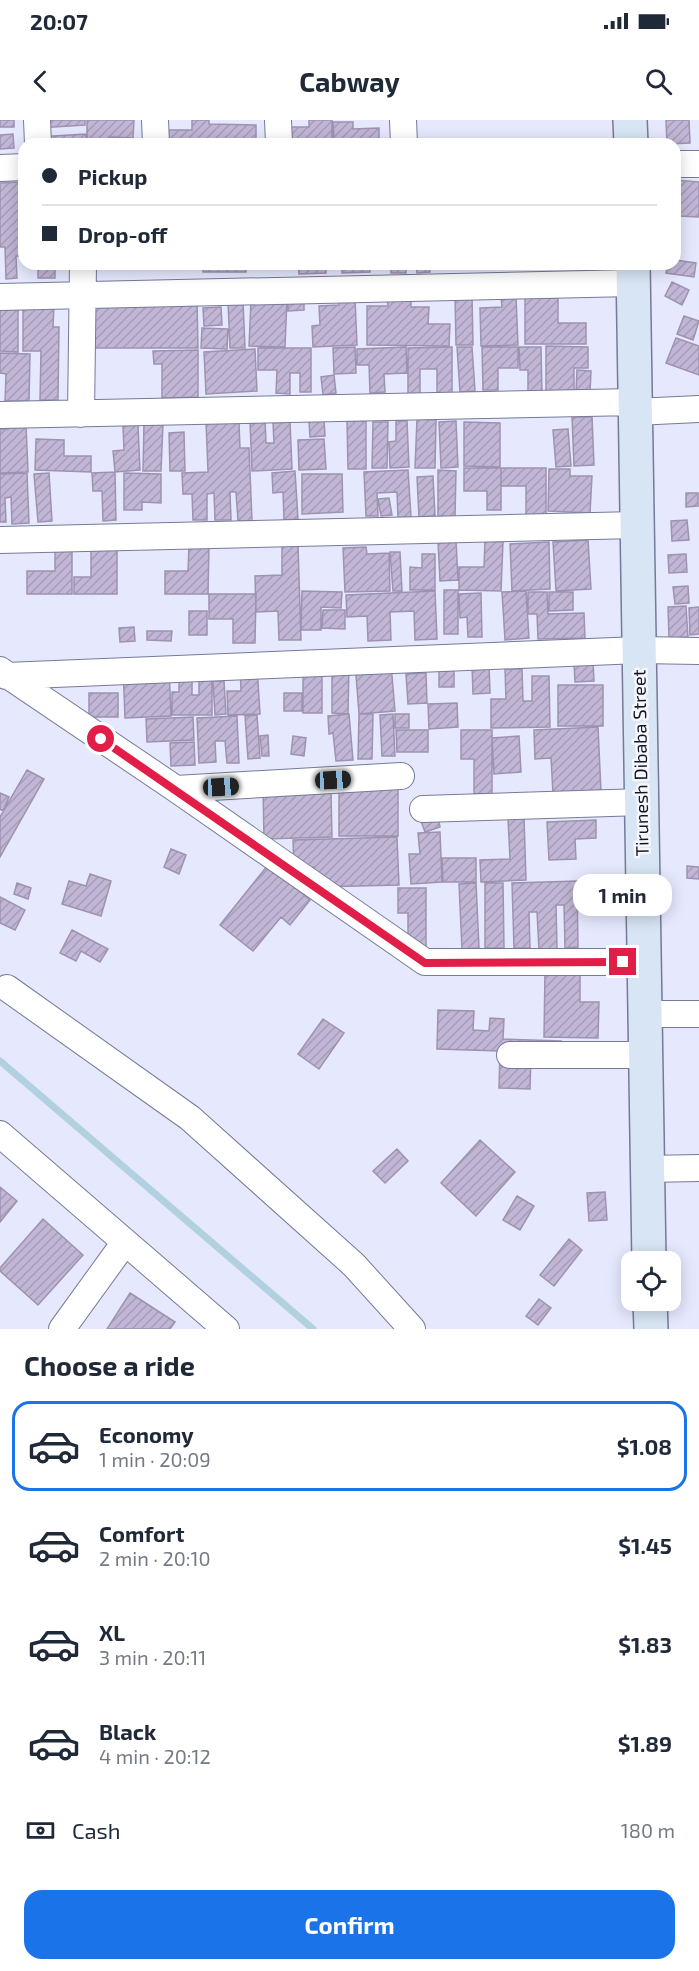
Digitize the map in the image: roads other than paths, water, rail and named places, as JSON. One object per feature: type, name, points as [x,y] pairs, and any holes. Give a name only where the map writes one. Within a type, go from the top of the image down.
[{"type":"main road","points":[[630,120],[631,138]]},
{"type":"main road","name":"Tirunesh Dibaba Street","points":[[633,273],[650,1251]]},
{"type":"main road","points":[[650,1311],[651,1329]]},
{"type":"street","points":[[37,120],[38,138]]},
{"type":"street","points":[[155,120],[156,138]]},
{"type":"street","points":[[278,120],[279,138]]},
{"type":"street","points":[[403,120],[404,138]]},
{"type":"street","points":[[681,164],[699,164]]},
{"type":"street","points":[[0,168],[18,167]]},
{"type":"street","points":[[81,414],[83,270]]},
{"type":"street","points":[[0,297],[633,273]]},
{"type":"street","points":[[0,415],[635,407],[699,409]]},
{"type":"street","points":[[0,540],[637,525]]},
{"type":"street","points":[[3,673],[639,650],[699,651]]},
{"type":"street","points":[[3,673],[176,789],[425,963],[645,962]]},
{"type":"street","points":[[176,789],[401,776]]},
{"type":"street","points":[[423,808],[642,802]]},
{"type":"street","points":[[7,988],[190,1118],[354,1265],[412,1329]]},
{"type":"street","points":[[645,1014],[699,1014]]},
{"type":"street","points":[[510,1055],[646,1055]]},
{"type":"street","points":[[0,1134],[226,1329]]},
{"type":"street","points":[[648,1169],[699,1168]]},
{"type":"street","points":[[62,1329],[125,1242]]},
{"type":"waterway","points":[[0,1061],[313,1329]]}]
